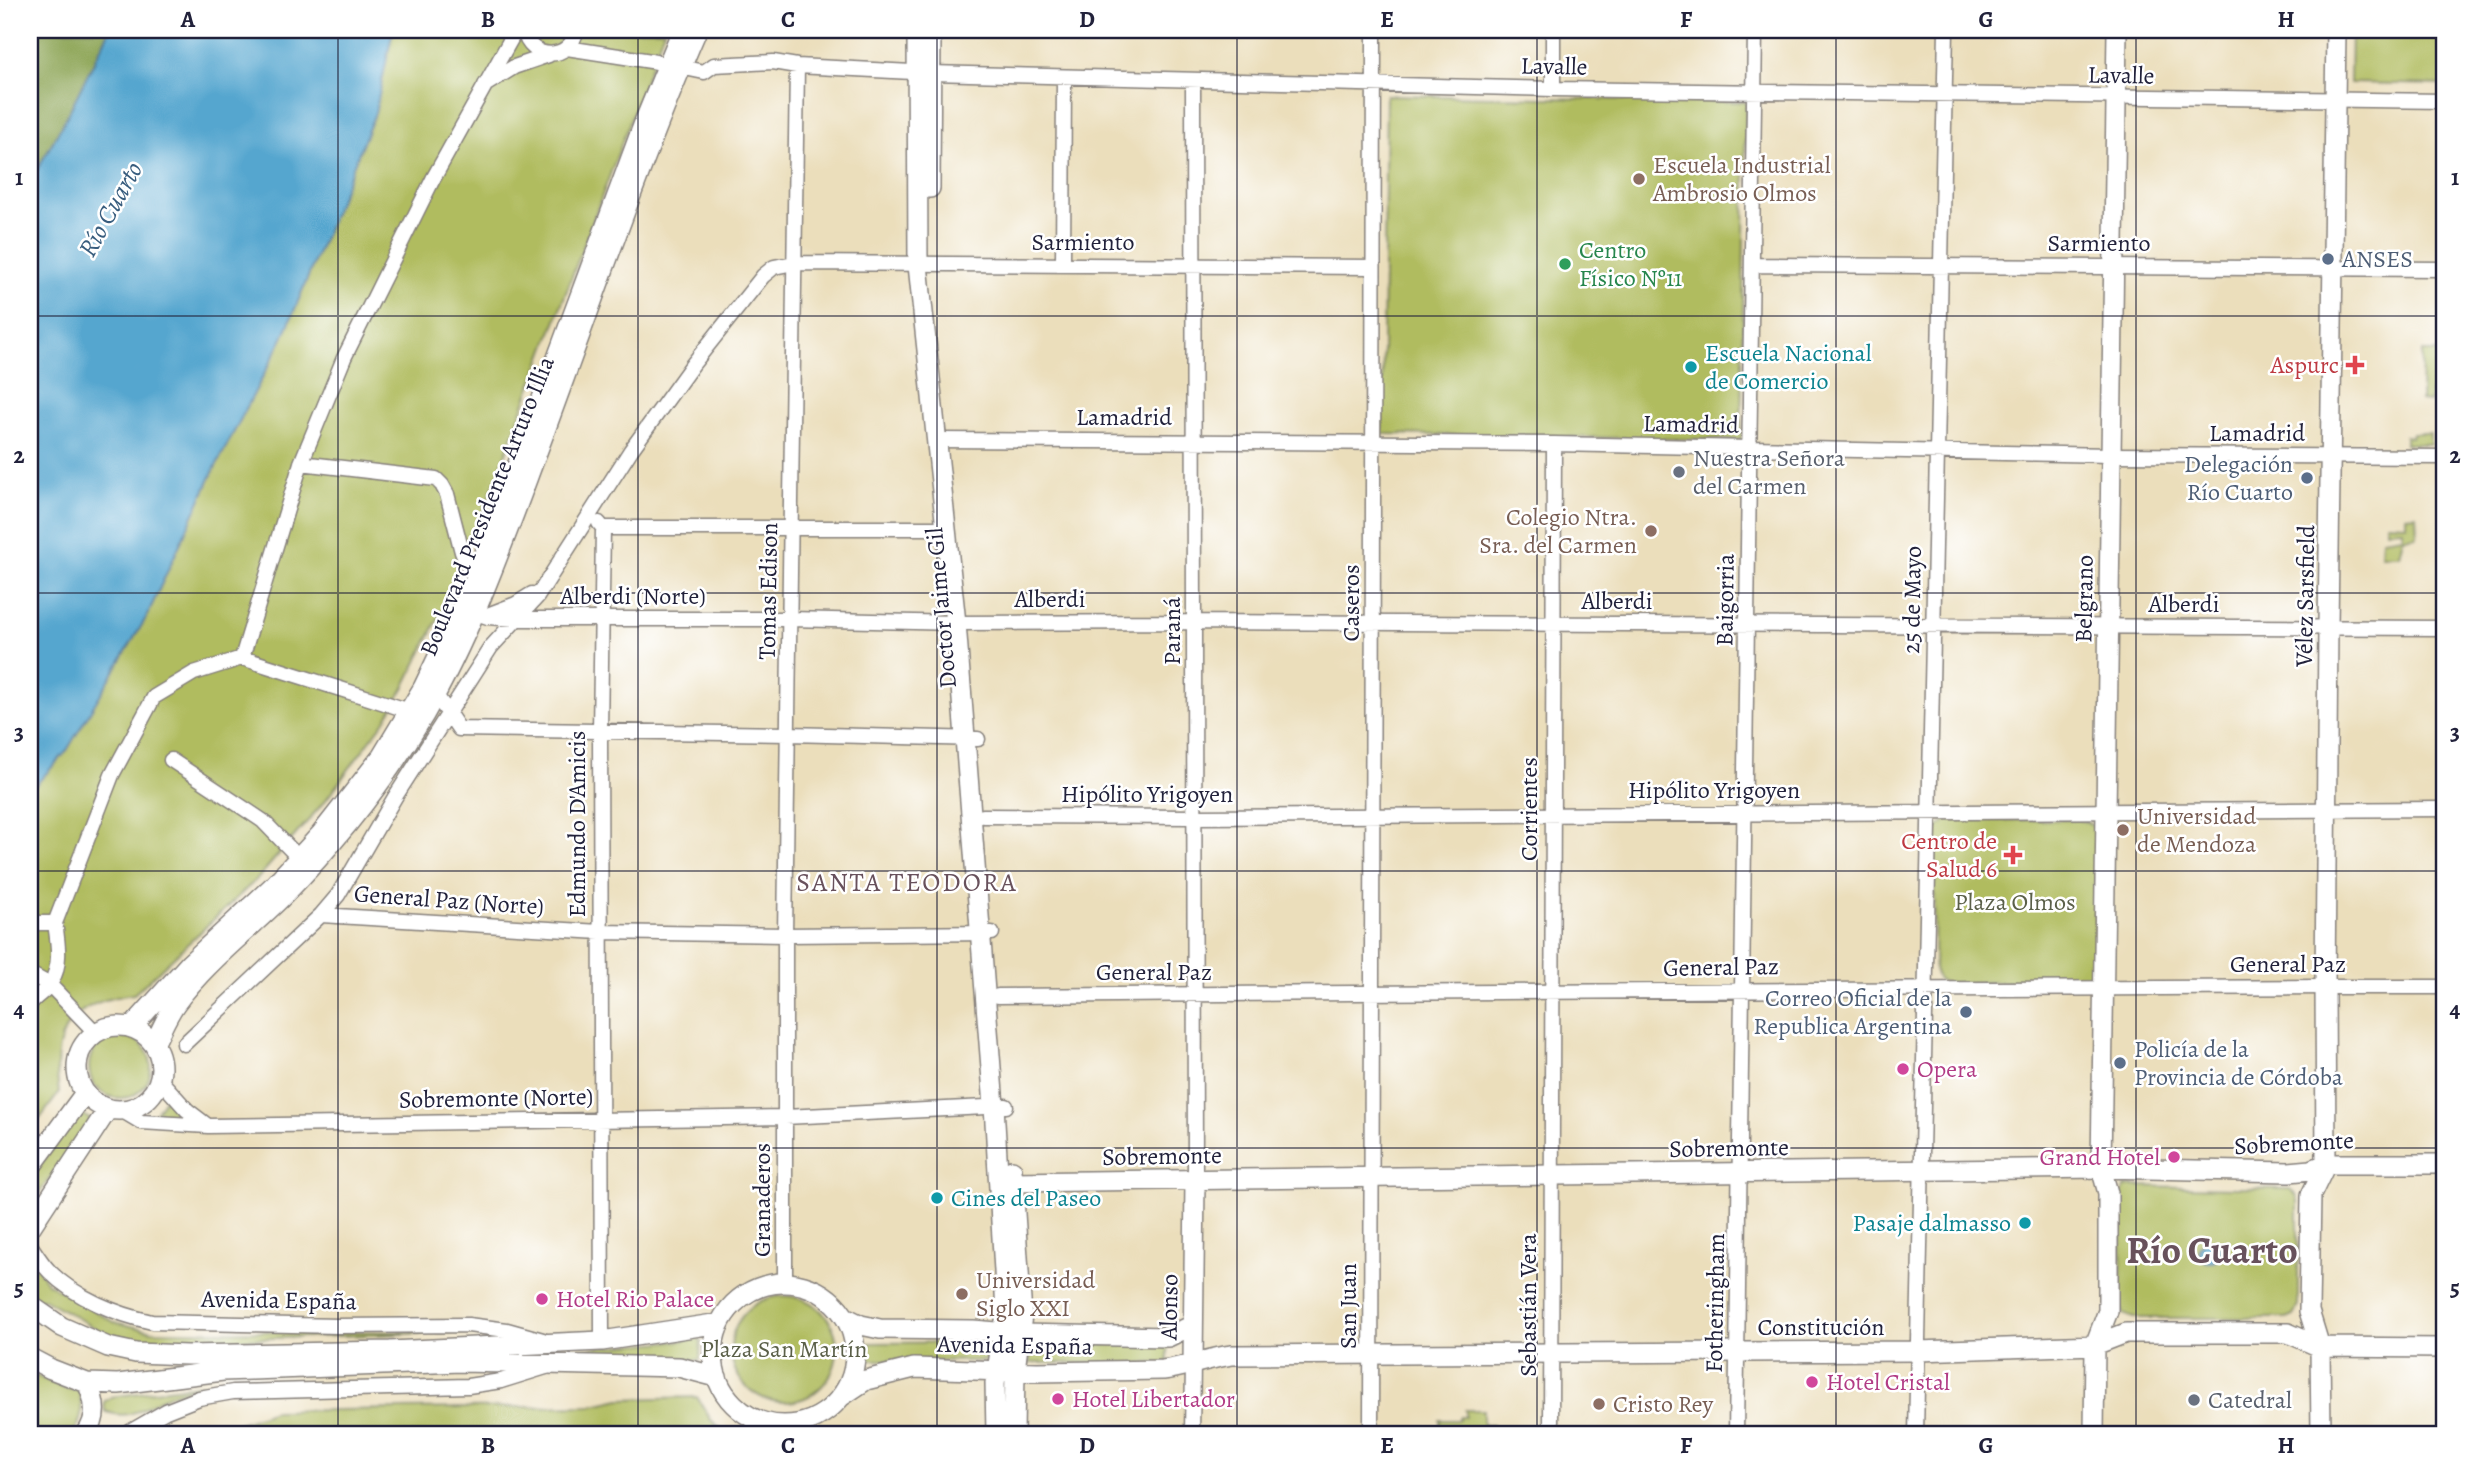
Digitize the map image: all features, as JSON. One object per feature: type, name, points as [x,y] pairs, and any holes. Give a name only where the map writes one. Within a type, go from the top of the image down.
[{"type":"main road","name":"Boulevard Presidente Arturo Illia","points":[[154,1044],[174,1005],[201,973],[284,895],[331,845],[393,764],[481,583],[674,66],[682,30]]},
{"type":"main road","name":"Boulevard Presidente Arturo Illia","points":[[674,66],[697,30]]},
{"type":"main road","name":"Doctor Jaime Gil","points":[[917,30],[923,72],[924,265],[962,623],[1000,1106],[1012,1182],[1022,1315],[1012,1333]]},
{"type":"main road","name":"Doctor Jaime Gil","points":[[923,72],[931,30]]},
{"type":"main road","name":"Belgrano","points":[[2095,1345],[2108,1311],[2108,1192],[2101,1168],[2102,988],[2117,30]]},
{"type":"main road","name":"Vélez Sarsfield","points":[[2326,1164],[2328,627],[2336,30]]},
{"type":"main road","name":"Doctor Jaime Gil","points":[[943,440],[947,528],[962,623]]},
{"type":"main road","name":"Boulevard Presidente Arturo Illia","points":[[132,1027],[190,963],[235,923],[299,858],[348,801],[382,756],[410,711],[429,691],[481,614],[481,583]]},
{"type":"main road","name":"Doctor Jaime Gil","points":[[971,739],[984,816],[986,933],[998,996],[1000,1106]]},
{"type":"main road","points":[[119,1026],[132,1027],[154,1044],[160,1058],[160,1080],[153,1094],[144,1103],[133,1108],[115,1110],[95,1103],[85,1093],[79,1081],[77,1067],[86,1041],[96,1033],[119,1026]]},
{"type":"main road","points":[[30,1168],[85,1093]]},
{"type":"main road","points":[[996,1434],[1012,1333],[1006,1315],[1000,1106]]},
{"type":"main road","points":[[30,1228],[115,1110]]},
{"type":"main road","points":[[2321,1434],[2320,1347],[2309,1311],[2311,1195],[2326,1164]]},
{"type":"main road","name":"Sobremonte","points":[[1012,1182],[2101,1168],[2289,1172],[2311,1170],[2326,1164],[2444,1164]]},
{"type":"main road","name":"Alonso","points":[[1193,1363],[1195,1180]]},
{"type":"main road","points":[[785,1283],[808,1287],[829,1299],[845,1317],[853,1336],[855,1357],[852,1377],[842,1396],[826,1412],[783,1430],[742,1412],[727,1396],[717,1377],[713,1355],[720,1323],[743,1296],[763,1286],[785,1283]]},
{"type":"main road","name":"Avenida España","points":[[36,1309],[82,1338],[108,1347],[136,1353],[187,1355],[390,1351],[602,1341],[720,1323]]},
{"type":"main road","name":"Avenida España","points":[[845,1317],[861,1325],[880,1329],[1168,1337],[1193,1325]]},
{"type":"main road","name":"Constitución","points":[[1193,1363],[1232,1355],[1918,1351],[2095,1345],[2126,1333],[2288,1333],[2320,1347],[2444,1348]]},
{"type":"main road","points":[[2094,1434],[2095,1345]]},
{"type":"main road","points":[[30,1358],[87,1383],[118,1384],[223,1371],[461,1362],[679,1367],[717,1377]]},
{"type":"main road","name":"Avenida España","points":[[842,1396],[866,1380],[914,1368],[1163,1370],[1193,1363]]},
{"type":"main road","points":[[1006,1370],[1014,1434]]},
{"type":"main road","points":[[86,1434],[92,1425],[95,1411],[93,1396],[87,1383]]},
{"type":"street","points":[[242,657],[301,463],[350,346],[433,179],[516,30]]},
{"type":"street","points":[[524,30],[533,48],[549,54]]},
{"type":"street","points":[[484,86],[514,67],[562,52],[573,42],[578,30]]},
{"type":"street","points":[[578,30],[592,54]]},
{"type":"street","name":"Caseros","points":[[1372,1177],[1374,30]]},
{"type":"street","points":[[1553,30],[1553,89]]},
{"type":"street","name":"Baigorria","points":[[1739,1172],[1755,30]]},
{"type":"street","name":"25 de Mayo","points":[[1916,1434],[1946,30]]},
{"type":"street","name":"Lavalle","points":[[567,48],[704,72],[714,65],[773,62],[797,66],[1064,78],[1553,89],[2444,101]]},
{"type":"street","name":"Tomas Edison","points":[[785,1116],[797,66]]},
{"type":"street","points":[[1063,264],[1064,78]]},
{"type":"street","name":"Paraná","points":[[1193,81],[1195,1180]]},
{"type":"street","points":[[184,1044],[321,915],[338,895],[395,797],[491,647],[537,597],[631,450],[763,276],[774,267],[794,263]]},
{"type":"street","name":"Sarmiento","points":[[794,263],[1372,267]]},
{"type":"street","name":"Sarmiento","points":[[1753,265],[2444,269]]},
{"type":"street","name":"Lamadrid","points":[[943,440],[1554,444],[2110,455],[2444,457]]},
{"type":"street","name":"Corrientes","points":[[1550,1175],[1554,444]]},
{"type":"street","points":[[301,463],[436,479],[447,494],[468,567],[481,583]]},
{"type":"street","points":[[592,514],[603,528],[947,528]]},
{"type":"street","name":"Edmundo D'Amicis","points":[[602,1341],[600,731],[603,528]]},
{"type":"street","points":[[481,614],[516,604],[544,586]]},
{"type":"street","name":"Alberdi (Norte)","points":[[481,614],[515,619],[790,619]]},
{"type":"street","name":"Alberdi","points":[[790,619],[962,623],[2444,628]]},
{"type":"street","points":[[30,1004],[50,985],[57,967],[59,947],[55,923],[112,775],[155,697],[194,673],[242,657],[410,711]]},
{"type":"street","points":[[429,691],[458,729],[971,739]]},
{"type":"street","points":[[171,760],[263,821],[299,858]]},
{"type":"street","name":"Hipólito Yrigoyen","points":[[984,816],[1930,814],[2106,810],[2444,809]]},
{"type":"street","name":"General Paz (Norte)","points":[[321,915],[600,932],[785,935]]},
{"type":"street","points":[[30,925],[55,923]]},
{"type":"street","points":[[785,935],[986,933]]},
{"type":"street","points":[[30,974],[50,985],[96,1033]]},
{"type":"street","name":"General Paz","points":[[998,996],[1552,993],[1742,989],[2444,987]]},
{"type":"street","points":[[160,1080],[187,1110],[208,1126]]},
{"type":"street","points":[[785,1116],[1000,1106]]},
{"type":"street","name":"Sobremonte (Norte)","points":[[115,1110],[141,1122],[208,1126],[785,1116]]},
{"type":"street","name":"Granaderos","points":[[785,1116],[785,1283]]},
{"type":"street","name":"Fotheringham","points":[[1735,1434],[1739,1172]]},
{"type":"street","name":"Sebastián Vera","points":[[1550,1175],[1551,1434]]},
{"type":"street","name":"San Juan","points":[[1371,1434],[1372,1177]]},
{"type":"street","name":"Avenida España","points":[[30,1245],[50,1272],[73,1289],[127,1316],[152,1322],[338,1326],[468,1325],[507,1330],[551,1343]]},
{"type":"street","name":"Alonso","points":[[1192,1434],[1193,1363]]},
{"type":"street","points":[[126,1434],[166,1411],[199,1398],[233,1392],[468,1386],[500,1381],[558,1364]]},
{"type":"green space","points":[[41,30],[110,30],[30,183],[30,52]]},
{"type":"green space","points":[[393,30],[664,30],[496,480],[455,574],[446,603],[404,688],[384,722],[325,801],[259,877],[134,994],[94,1004],[80,1012],[70,1023],[62,1036],[58,1052],[59,1093],[30,1132],[30,791],[66,752],[146,618],[214,470],[283,338],[375,113]]},
{"type":"green space","points":[[2351,30],[2444,30],[2444,85],[2350,83]]},
{"type":"green space","name":"Centro Físico Nº11","points":[[1386,95],[1746,102],[1741,440],[1382,434]]},
{"type":"green space","points":[[2422,352],[2444,352],[2444,392],[2430,392],[2430,402],[2421,401]]},
{"type":"green space","points":[[2412,433],[2430,433],[2430,444],[2405,444],[2405,436],[2411,437]]},
{"type":"green space","points":[[2416,515],[2417,536],[2403,538],[2399,555],[2381,555],[2382,539],[2403,536],[2402,529],[2386,530],[2386,523],[2406,524],[2406,516]]},
{"type":"green space","name":"Plaza Olmos","points":[[1946,820],[2078,820],[2094,827],[2094,977],[2087,981],[1945,983],[1938,979],[1934,970],[1935,835],[1937,828]]},
{"type":"green space","points":[[114,1036],[126,1036],[142,1045],[149,1055],[149,1079],[142,1089],[126,1098],[114,1098],[103,1093],[94,1084],[89,1073],[89,1061],[94,1050],[103,1041]]},
{"type":"green space","points":[[166,1098],[184,1119],[154,1115]]},
{"type":"green space","points":[[79,1112],[91,1120],[30,1206],[30,1178]]},
{"type":"green space","points":[[2125,1187],[2290,1189],[2298,1201],[2298,1306],[2293,1315],[2286,1318],[2133,1318],[2124,1314],[2121,1307],[2122,1193]]},
{"type":"green space","points":[[30,1256],[47,1283],[114,1322],[152,1331],[463,1332],[152,1342],[108,1335],[42,1298],[30,1315]]},
{"type":"green space","name":"Plaza San Martín","points":[[784,1296],[804,1300],[821,1312],[833,1329],[837,1349],[833,1369],[821,1386],[804,1398],[784,1402],[764,1398],[747,1386],[735,1369],[731,1349],[735,1329],[747,1312],[764,1300]]},
{"type":"green space","points":[[701,1339],[700,1360],[527,1353]]},
{"type":"green space","points":[[990,1342],[986,1361],[870,1360],[869,1343]]},
{"type":"green space","points":[[1168,1344],[1168,1363],[1029,1363],[1033,1345]]},
{"type":"green space","points":[[30,1373],[63,1388],[79,1391],[81,1413],[73,1433],[30,1434]]},
{"type":"green space","points":[[205,1384],[167,1396],[130,1414],[105,1411],[104,1402],[111,1397]]},
{"type":"green space","points":[[697,1397],[711,1420],[726,1434],[208,1434],[274,1411],[589,1406],[620,1399]]},
{"type":"green space","points":[[1465,1410],[1483,1410],[1483,1425],[1493,1425],[1493,1434],[1434,1434],[1440,1433],[1440,1420],[1459,1420],[1459,1417],[1465,1417]]},
{"type":"water","points":[[110,30],[393,30],[375,113],[283,338],[214,470],[146,618],[66,752],[30,791],[30,183]]},
{"type":"water","points":[[2210,1240],[2218,1243],[2221,1251],[2218,1259],[2210,1262],[2202,1259],[2199,1251],[2202,1243]]},
{"type":"place","name":"Escuela Industrial Ambrosio Olmos","points":[[1639,179]]},
{"type":"place","name":"ANSES","points":[[2328,259]]},
{"type":"place","name":"Centro Físico Nº11","points":[[1565,264]]},
{"type":"place","name":"Aspurc","points":[[2355,365]]},
{"type":"place","name":"Escuela Nacional de Comercio","points":[[1691,367]]},
{"type":"place","name":"Nuestra Señora del Carmen","points":[[1679,472]]},
{"type":"place","name":"Delegación Río Cuarto","points":[[2307,478]]},
{"type":"place","name":"Colegio Ntra. Sra. del Carmen","points":[[1651,531]]},
{"type":"place","name":"Universidad de Mendoza","points":[[2123,830]]},
{"type":"place","name":"Centro de Salud 6","points":[[2013,855]]},
{"type":"place","name":"Correo Oficial de la Republica Argentina","points":[[1966,1012]]},
{"type":"place","name":"Policía de la Provincia de Córdoba","points":[[2120,1063]]},
{"type":"place","name":"Opera","points":[[1903,1069]]},
{"type":"place","name":"Grand Hotel","points":[[2174,1157]]},
{"type":"place","name":"Cines del Paseo","points":[[937,1198]]},
{"type":"place","name":"Pasaje dalmasso","points":[[2025,1223]]},
{"type":"place","name":"Universidad Siglo XXI","points":[[962,1294]]},
{"type":"place","name":"Hotel Rio Palace","points":[[542,1299]]},
{"type":"place","name":"Hotel Cristal","points":[[1812,1382]]},
{"type":"place","name":"Hotel Libertador","points":[[1058,1399]]},
{"type":"place","name":"Catedral","points":[[2194,1400]]},
{"type":"place","name":"Cristo Rey","points":[[1599,1404]]},
{"type":"district","name":"SANTA TEODORA","points":[[907,882]]},
{"type":"district","name":"Río Cuarto","points":[[2212,1250]]}]
